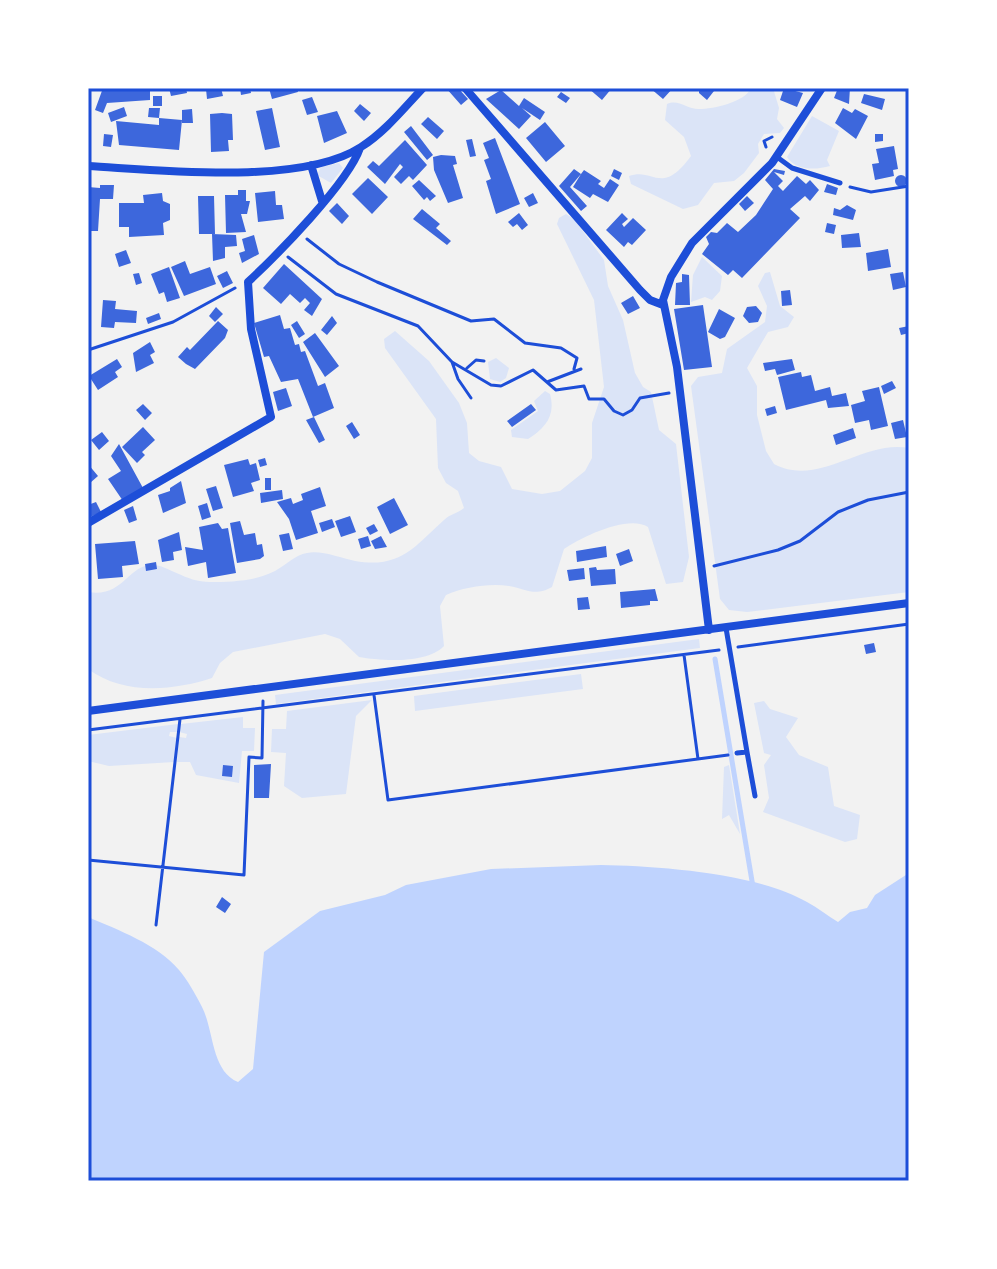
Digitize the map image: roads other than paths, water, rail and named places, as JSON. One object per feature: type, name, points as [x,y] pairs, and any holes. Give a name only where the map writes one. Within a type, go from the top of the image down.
[{"type":"street","points":[[88,523],[171,478],[271,417],[251,329],[248,282],[299,230],[354,162],[360,148],[423,88]]},
{"type":"street","points":[[465,88],[640,290],[650,300],[663,305]]},
{"type":"street","points":[[709,630],[677,367],[663,305],[671,277],[692,243],[777,157],[822,88]]},
{"type":"street","points":[[88,166],[204,171],[311,165],[360,148]]},
{"type":"street","points":[[311,165],[322,201]]},
{"type":"street","points":[[88,711],[909,603]]},
{"type":"lane","points":[[777,157],[792,168],[840,183]]},
{"type":"lane","points":[[726,628],[755,796]]},
{"type":"lane","points":[[737,753],[747,752]]},
{"type":"water","points":[[601,865],[707,873],[762,884],[807,902],[838,922],[850,912],[867,908],[875,895],[909,873],[909,1181],[88,1181],[88,917],[148,945],[179,970],[206,1016],[218,1060],[229,1077],[238,1082],[253,1069],[264,952],[320,911],[385,895],[406,885],[491,869]]},
{"type":"waterway","points":[[715,659],[753,887]]}]
